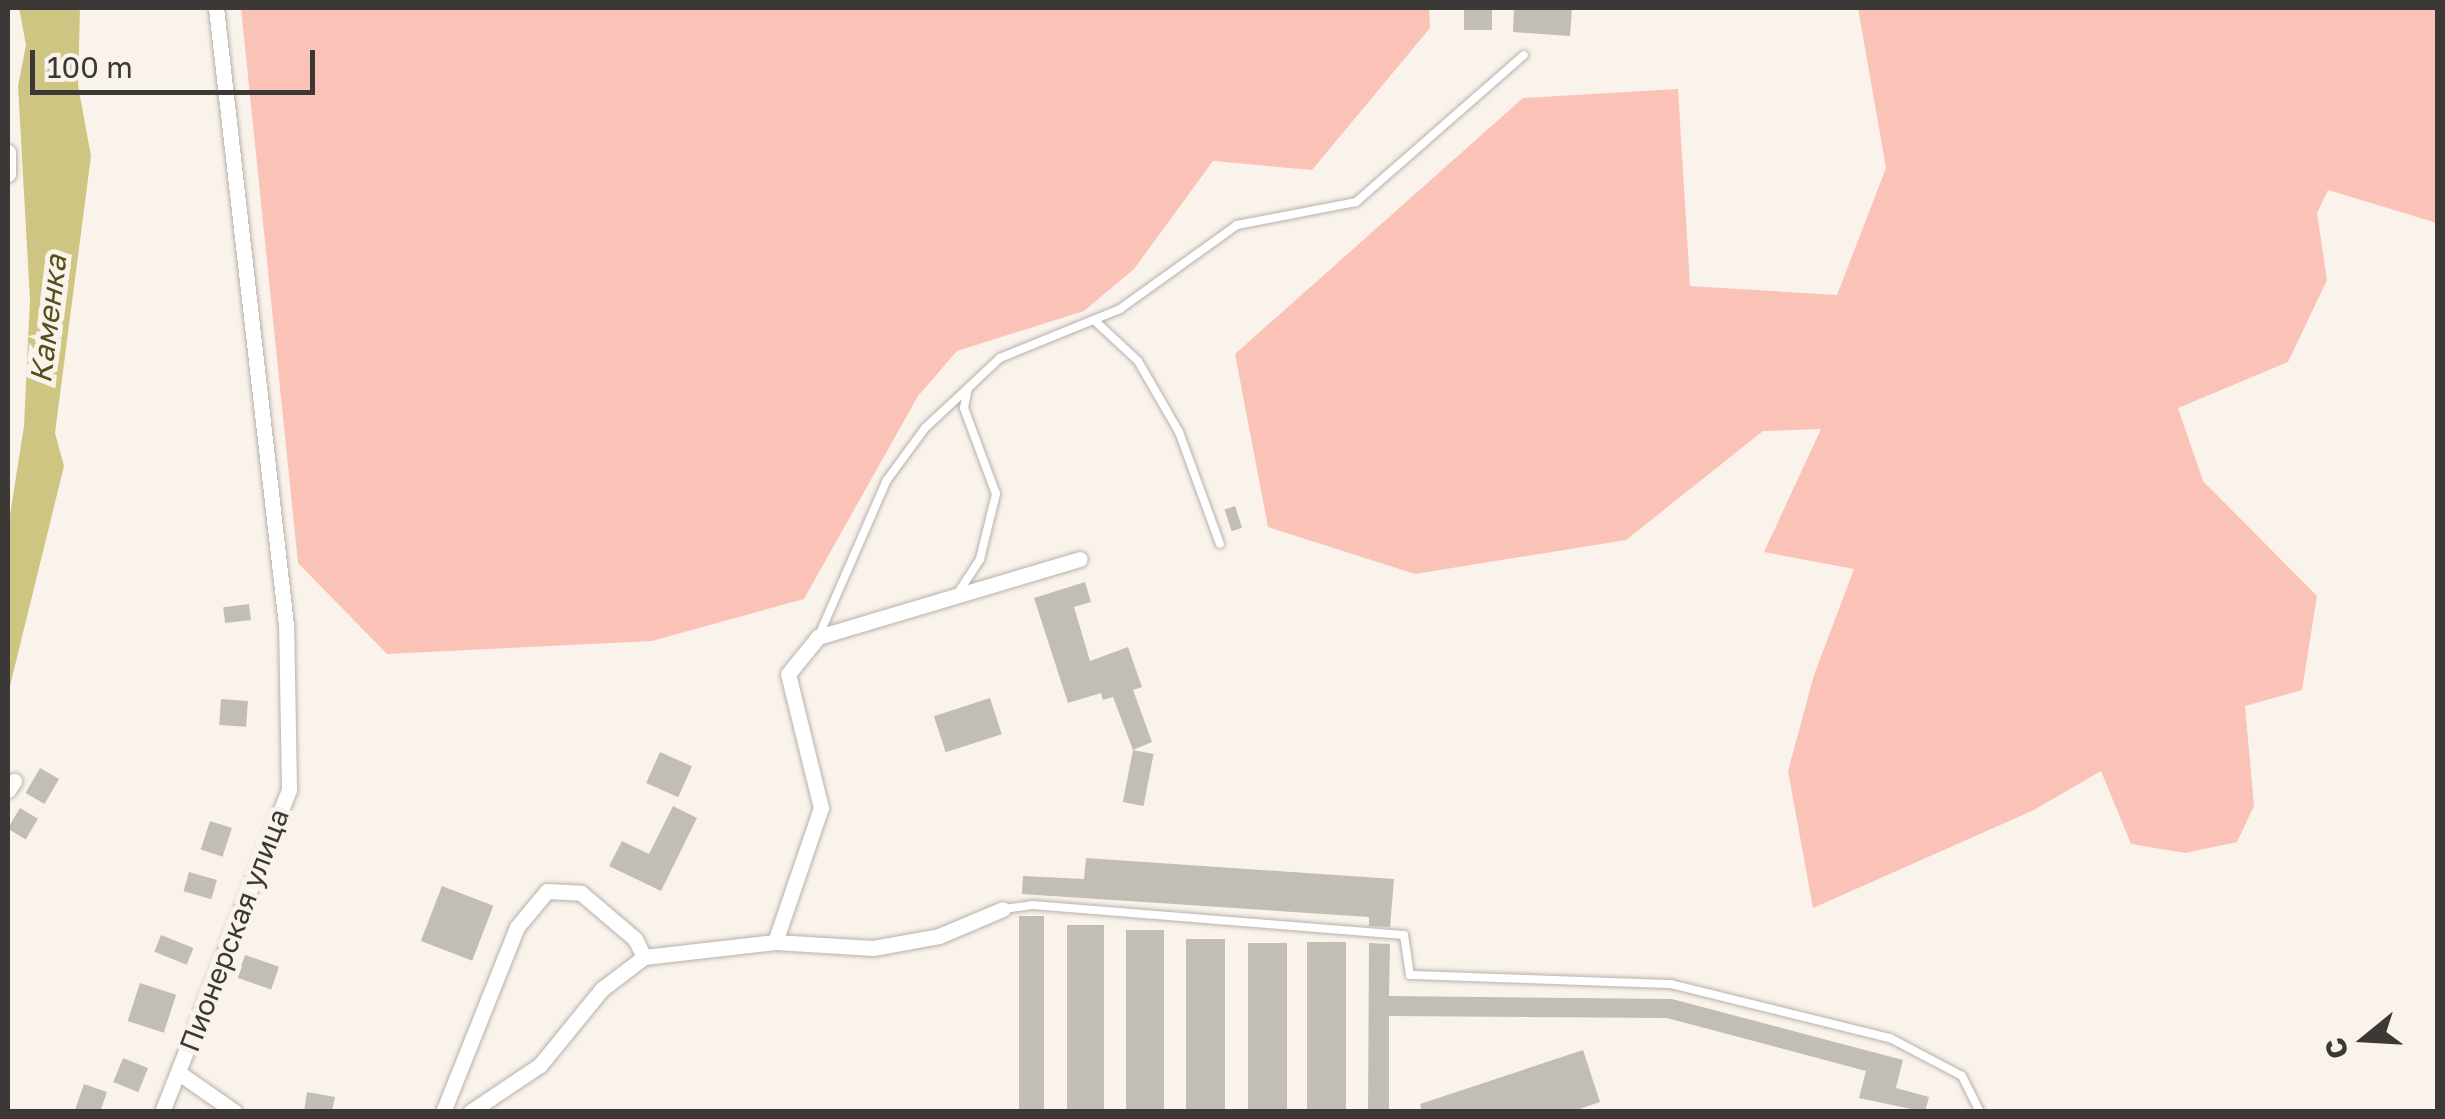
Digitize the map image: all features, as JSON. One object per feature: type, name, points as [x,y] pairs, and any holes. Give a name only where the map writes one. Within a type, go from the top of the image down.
[{"type":"street","name":"Пионерская улица","points":[[162,1112],[288,789],[286,625],[216,8]]},
{"type":"street","points":[[8,152],[8,174]]},
{"type":"street","points":[[775,942],[822,808],[788,674],[818,637],[1080,560]]},
{"type":"street","points":[[470,1112],[540,1066],[602,989],[644,957],[775,942],[873,948],[939,936],[1004,910]]},
{"type":"street","points":[[443,1112],[517,927]]},
{"type":"street","points":[[179,1073],[235,1112]]},
{"type":"lane","points":[[818,637],[886,480],[925,428],[1000,358],[1120,309],[1236,226],[1356,202],[1524,55]]},
{"type":"lane","points":[[1094,320],[1138,361],[1179,432],[1220,544]]},
{"type":"lane","points":[[954,597],[980,559],[996,494],[964,408],[968,388]]},
{"type":"lane","points":[[517,927],[547,891],[582,892],[635,940],[644,957]]},
{"type":"lane","points":[[1004,910],[1032,904],[1404,935],[1410,974],[1671,984],[1890,1038],[1962,1076],[1980,1112]]},
{"type":"shaded area","points":[[241,8],[1429,8],[1430,28],[1312,170],[1213,161],[1134,269],[1084,311],[957,351],[918,396],[804,599],[652,641],[387,654],[298,563]]},
{"type":"shaded area","points":[[1858,8],[2437,8],[2437,223],[2328,190],[2317,213],[2327,280],[2288,362],[2178,408],[2203,481],[2317,596],[2302,690],[2245,706],[2254,806],[2237,842],[2185,853],[2131,844],[2101,771],[2034,810],[1813,908],[1788,771],[1814,675],[1854,569],[1764,552],[1821,429],[1763,431],[1626,540],[1415,574],[1268,527],[1235,354],[1523,98],[1678,89],[1690,286],[1837,295],[1886,168]]},
{"type":"water","name":"Каменка","points":[[19,8],[80,8],[78,85],[91,156],[55,433],[64,466],[8,694],[8,528],[24,426],[30,300],[18,86],[26,45]]},
{"type":"building","points":[[1464,8],[1492,8],[1492,30],[1464,30]]},
{"type":"building","points":[[1514,8],[1572,8],[1570,36],[1513,32]]},
{"type":"building","points":[[1235,506],[1242,528],[1232,531],[1225,509]]},
{"type":"building","points":[[1085,582],[1091,602],[1074,607],[1090,661],[1128,647],[1142,687],[1133,690],[1152,742],[1133,750],[1113,697],[1103,700],[1101,693],[1068,703],[1034,598]]},
{"type":"building","points":[[249,604],[251,620],[225,623],[223,607]]},
{"type":"building","points":[[990,698],[1002,734],[946,752],[934,716]]},
{"type":"building","points":[[221,699],[248,701],[246,727],[219,725]]},
{"type":"building","points":[[1133,750],[1154,754],[1144,806],[1123,802]]},
{"type":"building","points":[[660,752],[692,766],[678,797],[646,783]]},
{"type":"building","points":[[40,768],[59,779],[45,804],[26,793]]},
{"type":"building","points":[[673,806],[697,818],[661,891],[609,866],[622,841],[649,854]]},
{"type":"building","points":[[20,808],[38,819],[26,839],[8,829]]},
{"type":"building","points":[[210,821],[232,828],[223,857],[201,850]]},
{"type":"building","points":[[1086,858],[1394,879],[1390,927],[1369,926],[1369,917],[1022,894],[1023,876],[1084,879]]},
{"type":"building","points":[[189,872],[217,880],[211,899],[183,891]]},
{"type":"building","points":[[442,886],[493,906],[472,961],[421,941]]},
{"type":"building","points":[[1019,916],[1044,916],[1044,1112],[1019,1112]]},
{"type":"building","points":[[1067,925],[1104,925],[1104,1112],[1067,1112]]},
{"type":"building","points":[[1126,930],[1164,930],[1164,1112],[1126,1112]]},
{"type":"building","points":[[161,935],[193,948],[187,965],[154,952]]},
{"type":"building","points":[[1186,939],[1225,939],[1225,1112],[1186,1112]]},
{"type":"building","points":[[1307,942],[1346,942],[1346,1112],[1307,1112]]},
{"type":"building","points":[[1248,943],[1287,943],[1287,1112],[1248,1112]]},
{"type":"building","points":[[1369,943],[1390,944],[1389,996],[1672,999],[1903,1060],[1896,1088],[1929,1097],[1925,1112],[1859,1098],[1866,1071],[1667,1018],[1389,1016],[1389,1112],[1368,1112]]},
{"type":"building","points":[[245,955],[279,967],[271,989],[237,978]]},
{"type":"building","points":[[140,983],[176,995],[164,1033],[128,1021]]},
{"type":"building","points":[[1583,1050],[1600,1102],[1570,1112],[1422,1112],[1420,1104]]},
{"type":"building","points":[[123,1058],[148,1068],[138,1092],[113,1082]]},
{"type":"building","points":[[84,1084],[107,1092],[100,1112],[75,1110]]},
{"type":"building","points":[[307,1092],[335,1097],[332,1112],[304,1112]]}]
